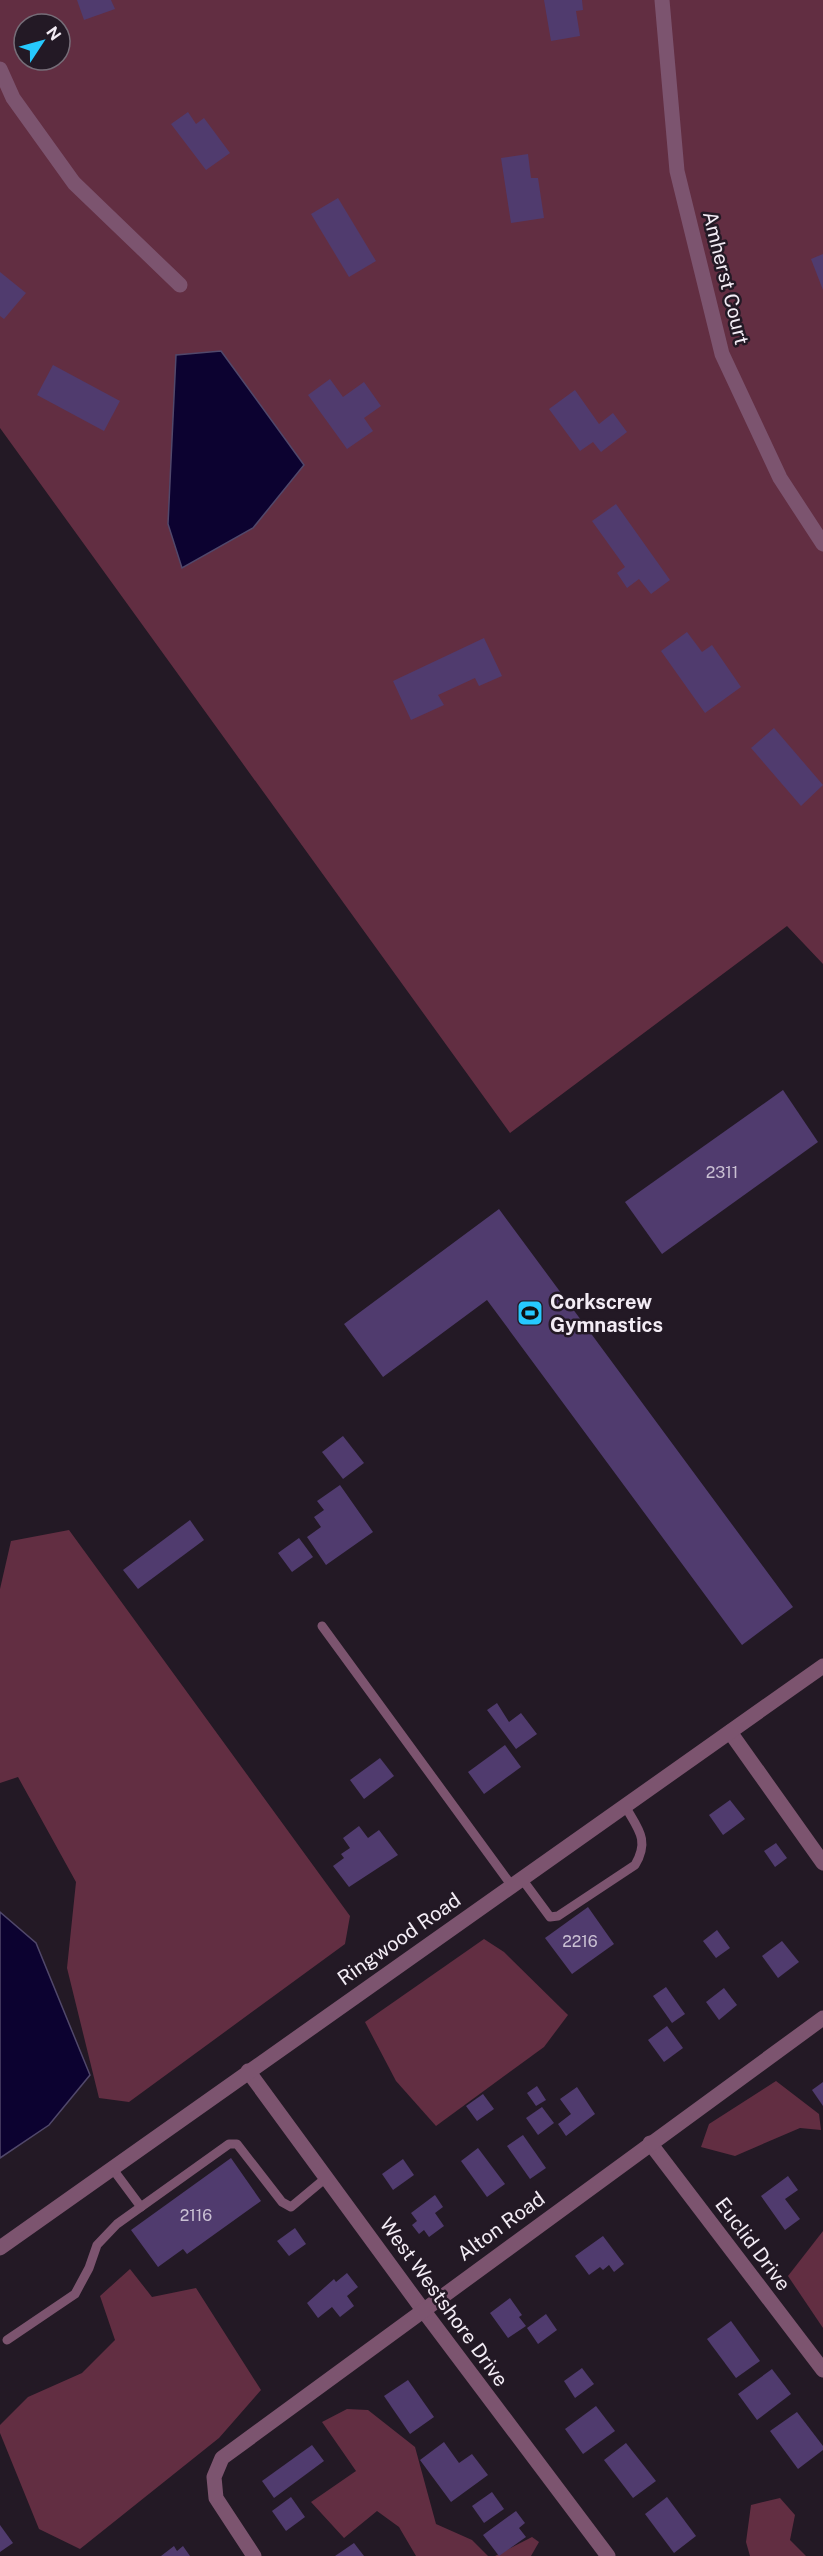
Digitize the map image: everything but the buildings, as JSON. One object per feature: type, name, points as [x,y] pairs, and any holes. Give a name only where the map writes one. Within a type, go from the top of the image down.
[{"type":"street","name":"Amherst Court","points":[[662,0],[677,171],[722,354],[780,478],[823,544]]},
{"type":"street","points":[[0,69],[13,98],[74,183],[180,285]]},
{"type":"street","name":"Ringwood Road","points":[[0,2248],[823,1666]]},
{"type":"street","points":[[730,1732],[823,1863]]},
{"type":"street","name":"Alton Road","points":[[254,2556],[216,2498],[214,2477],[222,2458],[823,2018]]},
{"type":"street","name":"West Westshore Drive","points":[[248,2071],[423,2310],[608,2556]]},
{"type":"street","name":"Euclid Drive","points":[[650,2143],[823,2370]]},
{"type":"lane","points":[[322,1626],[517,1882],[550,1917],[558,1916],[635,1865],[641,1854],[644,1840],[626,1806]]},
{"type":"lane","points":[[7,2340],[75,2294],[89,2268],[97,2245],[117,2224],[229,2144],[237,2144],[282,2202],[291,2207],[327,2177]]},
{"type":"lane","points":[[112,2168],[141,2207]]},
{"type":"shaded area","points":[[0,0],[823,0],[823,964],[787,926],[510,1133],[0,428]]},
{"type":"shaded area","points":[[221,351],[304,465],[253,528],[182,568],[168,524],[176,355]]},
{"type":"shaded area","points":[[69,1530],[350,1916],[345,1944],[129,2102],[99,2098],[67,1968],[76,1882],[18,1777],[0,1783],[0,1589],[11,1541]]},
{"type":"shaded area","points":[[0,1912],[36,1943],[90,2075],[49,2125],[0,2158]]},
{"type":"shaded area","points":[[484,1939],[504,1952],[568,2015],[544,2047],[436,2126],[396,2081],[365,2022]]},
{"type":"shaded area","points":[[776,2081],[819,2114],[821,2130],[800,2128],[735,2156],[701,2147],[709,2124]]},
{"type":"shaded area","points":[[823,2231],[823,2328],[788,2276]]},
{"type":"shaded area","points":[[130,2269],[152,2297],[196,2288],[261,2390],[219,2438],[80,2549],[39,2529],[0,2433],[0,2425],[28,2397],[82,2373],[115,2340],[100,2296]]},
{"type":"shaded area","points":[[347,2409],[368,2410],[415,2447],[436,2524],[472,2540],[488,2556],[416,2556],[399,2527],[377,2511],[344,2538],[311,2502],[356,2471],[322,2422]]},
{"type":"shaded area","points":[[780,2498],[795,2515],[790,2540],[806,2556],[750,2556],[746,2542],[751,2505]]},
{"type":"shaded area","points":[[532,2537],[539,2542],[531,2556],[495,2556]]},
{"type":"place","name":"Corkscrew Gymnastics","points":[[530,1313]]}]
